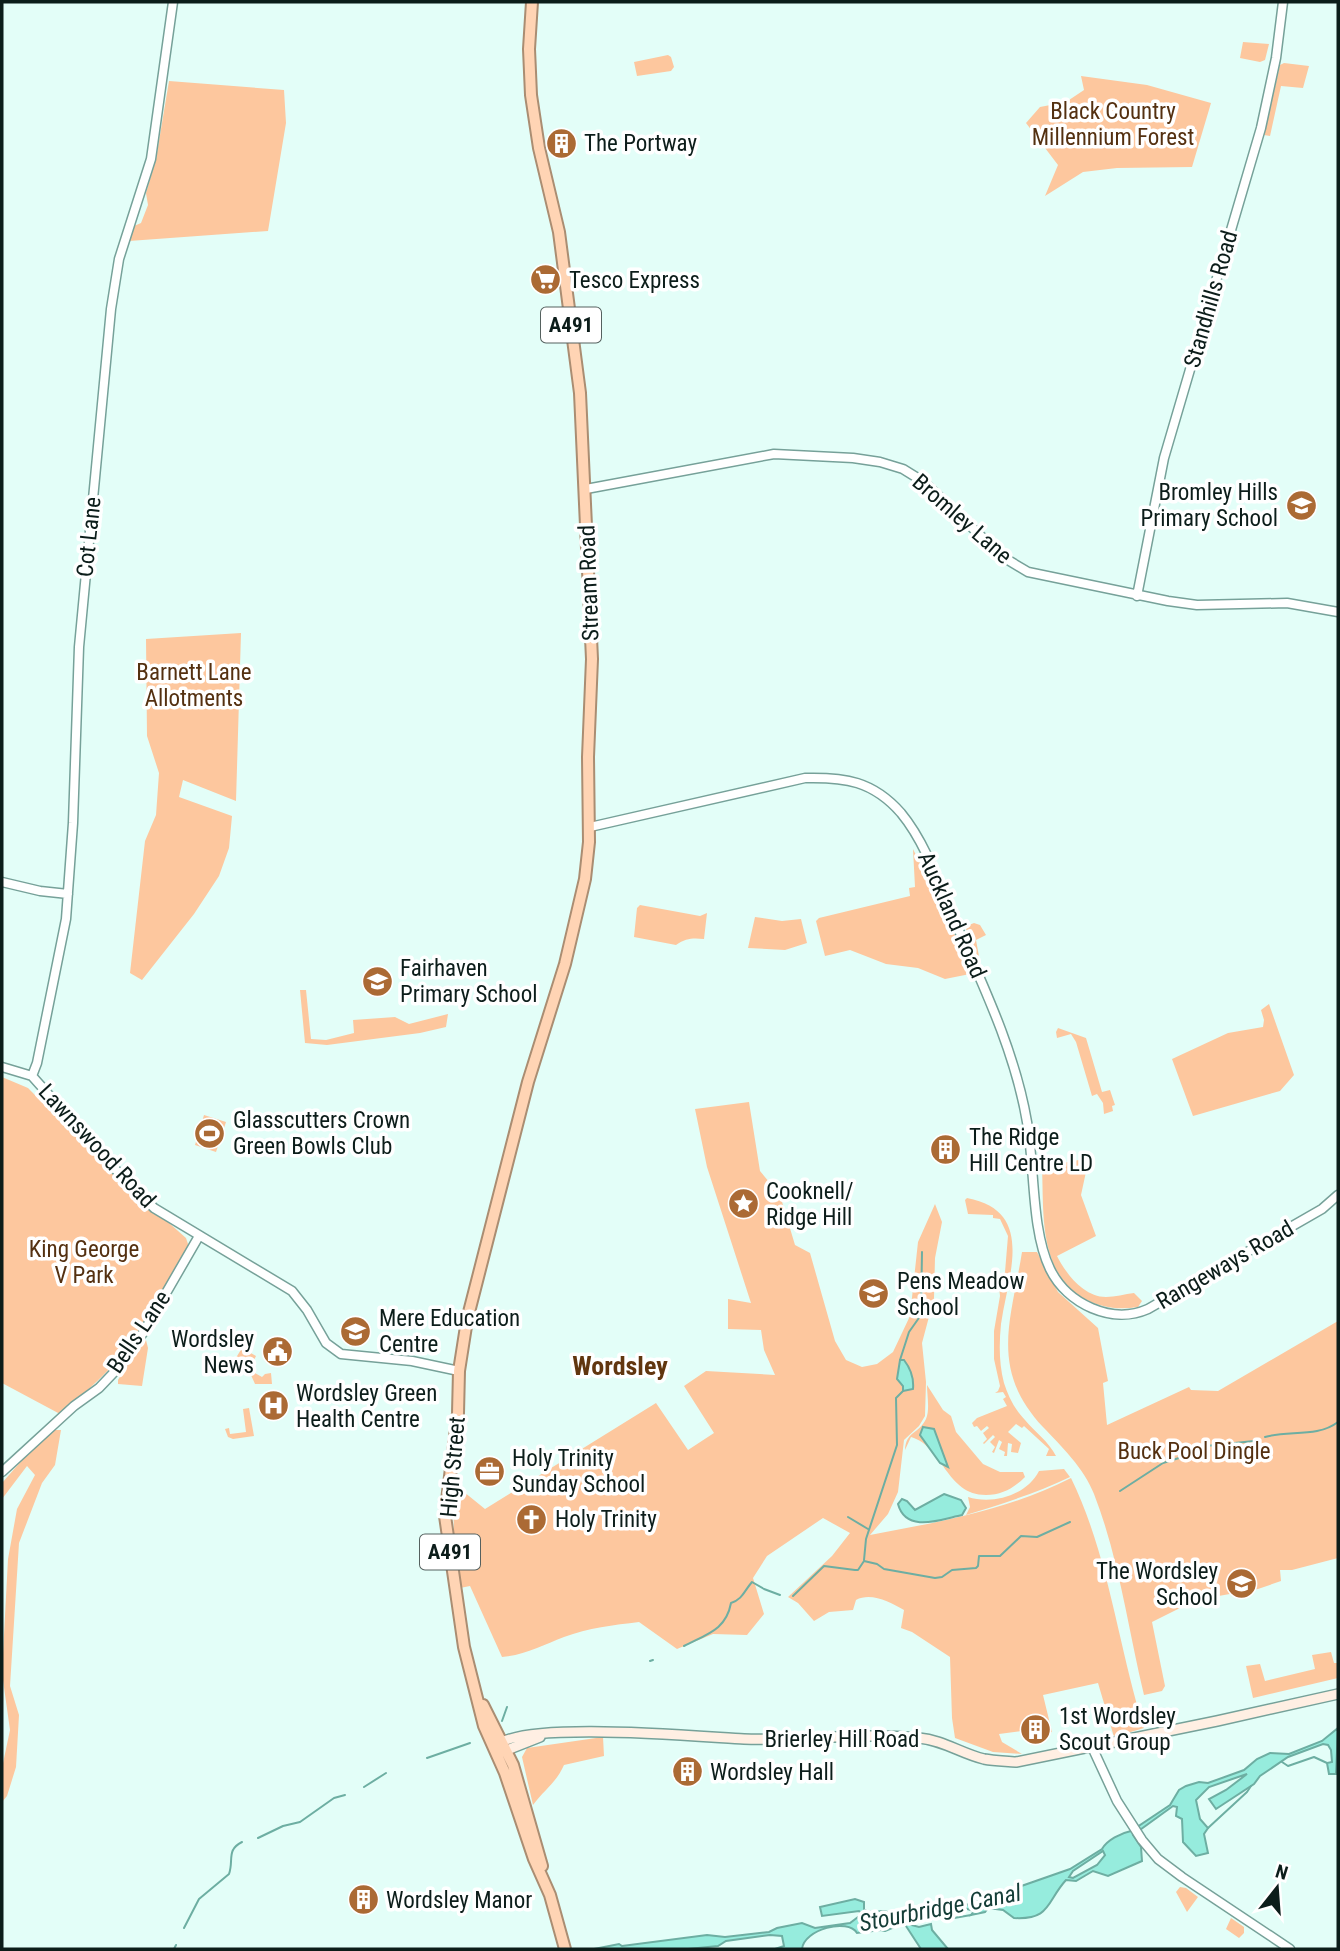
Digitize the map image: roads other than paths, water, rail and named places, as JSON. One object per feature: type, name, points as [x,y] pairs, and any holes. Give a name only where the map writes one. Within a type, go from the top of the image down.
[{"type":"highway","name":"Stream Road","points":[[509,1157],[539,1044],[572,939],[587,867],[590,827],[588,757],[592,659],[580,393],[559,232],[539,148],[531,95],[529,49],[532,2]]},
{"type":"highway","name":"High Street","points":[[509,1157],[474,1289],[459,1371],[458,1413],[445,1516],[464,1647],[484,1726],[505,1773],[534,1859],[547,1886]]},
{"type":"highway","name":"High Street","points":[[478,1696],[505,1745],[540,1854],[565,1949]]},
{"type":"main road","name":"Brierley Hill Road","points":[[505,1745],[522,1735],[612,1731],[744,1739],[916,1737],[936,1740],[983,1759],[1007,1761],[1092,1747],[1338,1693]]},
{"type":"main road","points":[[494,1750],[505,1745]]},
{"type":"street","name":"Cot Lane","points":[[32,1076],[37,1063],[66,919],[79,647],[111,309],[122,246],[151,159],[173,2]]},
{"type":"street","name":"Standhills Road","points":[[1137,596],[1164,458],[1264,116],[1276,58],[1283,2]]},
{"type":"street","name":"Bromley Lane","points":[[586,489],[774,454],[880,462],[903,470],[924,482],[987,543],[1014,566],[1028,572],[1137,596],[1197,605],[1287,603],[1338,612]]},
{"type":"street","name":"Auckland Road","points":[[590,827],[805,778],[840,778],[857,782],[869,787],[901,813],[922,846],[935,875],[979,975],[1012,1062],[1027,1121],[1039,1230],[1049,1267],[1069,1293],[1089,1308],[1104,1313]]},
{"type":"street","points":[[2,882],[68,894]]},
{"type":"street","name":"Lawnswood Road","points":[[2,1067],[32,1076],[116,1170],[154,1208],[286,1286],[307,1310],[326,1343],[334,1350],[351,1356],[412,1361],[459,1371]]},
{"type":"street","name":"Rangeways Road","points":[[1104,1313],[1136,1313],[1148,1309],[1322,1209],[1338,1195]]},
{"type":"street","name":"Bells Lane","points":[[2,1472],[74,1406],[99,1388],[121,1365],[143,1333],[199,1236]]},
{"type":"street","points":[[1092,1747],[1127,1816],[1158,1859],[1290,1949]]},
{"type":"waterway","points":[[900,1360],[909,1332],[921,1315],[922,1252]]},
{"type":"waterway","points":[[864,1560],[866,1539],[897,1445],[896,1398],[903,1391]]},
{"type":"waterway","points":[[1265,1437],[1312,1432],[1338,1422]]},
{"type":"waterway","points":[[1120,1491],[1163,1463],[1198,1452],[1206,1446],[1254,1441]]},
{"type":"waterway","points":[[848,1517],[868,1529]]},
{"type":"waterway","points":[[793,1596],[824,1566],[858,1570],[864,1561],[884,1569],[942,1577],[952,1570],[976,1568],[979,1556],[1000,1556],[1021,1536],[1037,1537],[1070,1522]]},
{"type":"waterway","points":[[684,1646],[720,1625],[731,1603],[741,1597],[752,1582],[780,1595]]},
{"type":"waterway","points":[[502,1721],[507,1707]]},
{"type":"waterway","points":[[427,1758],[470,1743]]},
{"type":"waterway","points":[[1282,1762],[1288,1766],[1314,1757],[1327,1763]]},
{"type":"waterway","points":[[364,1787],[386,1773]]},
{"type":"waterway","points":[[1208,1828],[1251,1786]]},
{"type":"waterway","points":[[258,1838],[283,1826],[300,1822],[334,1798],[345,1795]]},
{"type":"waterway","points":[[184,1928],[199,1899],[229,1874],[232,1852],[242,1842]]},
{"type":"waterway","name":"Stourbridge Canal","points":[[943,1920],[971,1915]]},
{"type":"waterway","name":"Stourbridge Canal","points":[[881,1930],[885,1931],[904,1923]]},
{"type":"waterway","points":[[174,1949],[176,1945]]},
{"type":"place","name":"The Portway","points":[[561,143]]},
{"type":"place","name":"Tesco Express","points":[[546,280]]},
{"type":"place","name":"Bromley Hills Primary School","points":[[1301,505]]},
{"type":"place","name":"Fairhaven Primary School","points":[[377,981]]},
{"type":"place","name":"Glasscutters Crown Green Bowls Club","points":[[210,1133]]},
{"type":"place","name":"The Ridge Hill Centre LD","points":[[946,1150]]},
{"type":"place","name":"Cooknell/ Ridge Hill","points":[[743,1204]]},
{"type":"place","name":"Pens Meadow School","points":[[874,1294]]},
{"type":"place","name":"Mere Education Centre","points":[[356,1331]]},
{"type":"place","name":"Wordsley News","points":[[277,1352]]},
{"type":"place","name":"Wordsley Green Health Centre","points":[[273,1406]]},
{"type":"place","name":"Holy Trinity Sunday School","points":[[489,1471]]},
{"type":"place","name":"Holy Trinity","points":[[532,1519]]},
{"type":"place","name":"The Wordsley School","points":[[1241,1584]]},
{"type":"place","name":"1st Wordsley Scout Group","points":[[1036,1729]]},
{"type":"place","name":"Wordsley Hall","points":[[687,1772]]},
{"type":"place","name":"Wordsley Manor","points":[[363,1900]]},
{"type":"district","name":"Wordsley","points":[[620,1366]]},
{"type":"park label","name":"Black Country Millennium Forest","points":[[1113,124]]},
{"type":"park label","name":"Barnett Lane Allotments","points":[[194,685]]},
{"type":"park label","name":"King George V Park","points":[[84,1262]]},
{"type":"park label","name":"Buck Pool Dingle","points":[[1194,1451]]}]
